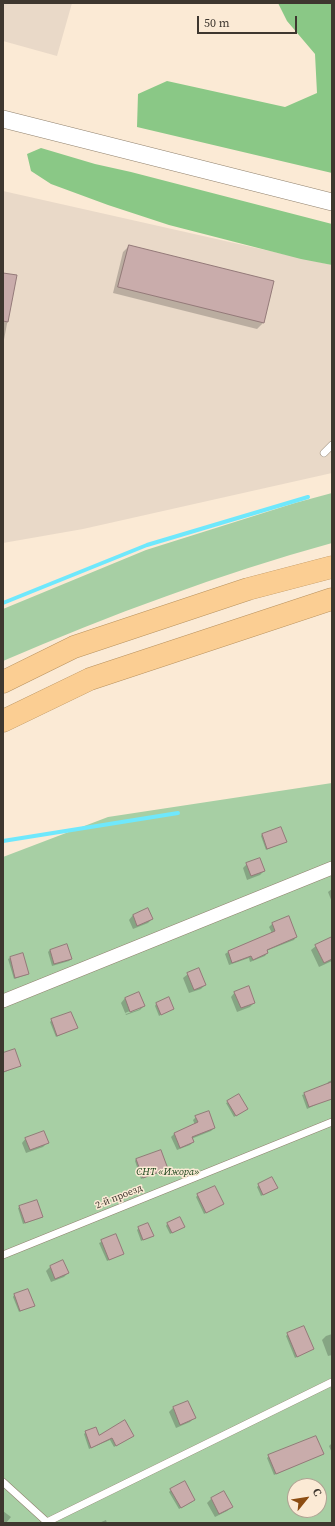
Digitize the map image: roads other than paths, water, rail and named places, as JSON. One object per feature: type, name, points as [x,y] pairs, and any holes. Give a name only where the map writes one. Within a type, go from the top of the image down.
[{"type":"highway","points":[[3,682],[74,647],[248,589],[332,567]]},
{"type":"highway","points":[[3,721],[90,679],[331,600]]},
{"type":"street","points":[[3,120],[332,202]]},
{"type":"street","points":[[3,1001],[332,868]]},
{"type":"lane","points":[[324,453],[332,445]]},
{"type":"lane","name":"2-й проезд","points":[[3,1255],[332,1122]]},
{"type":"lane","points":[[3,1482],[48,1523],[332,1382]]},
{"type":"waterway","points":[[3,603],[147,545],[308,497]]},
{"type":"waterway","points":[[3,841],[178,813]]},
{"type":"park label","name":"СНТ «Ижора»","points":[[168,1172]]}]
